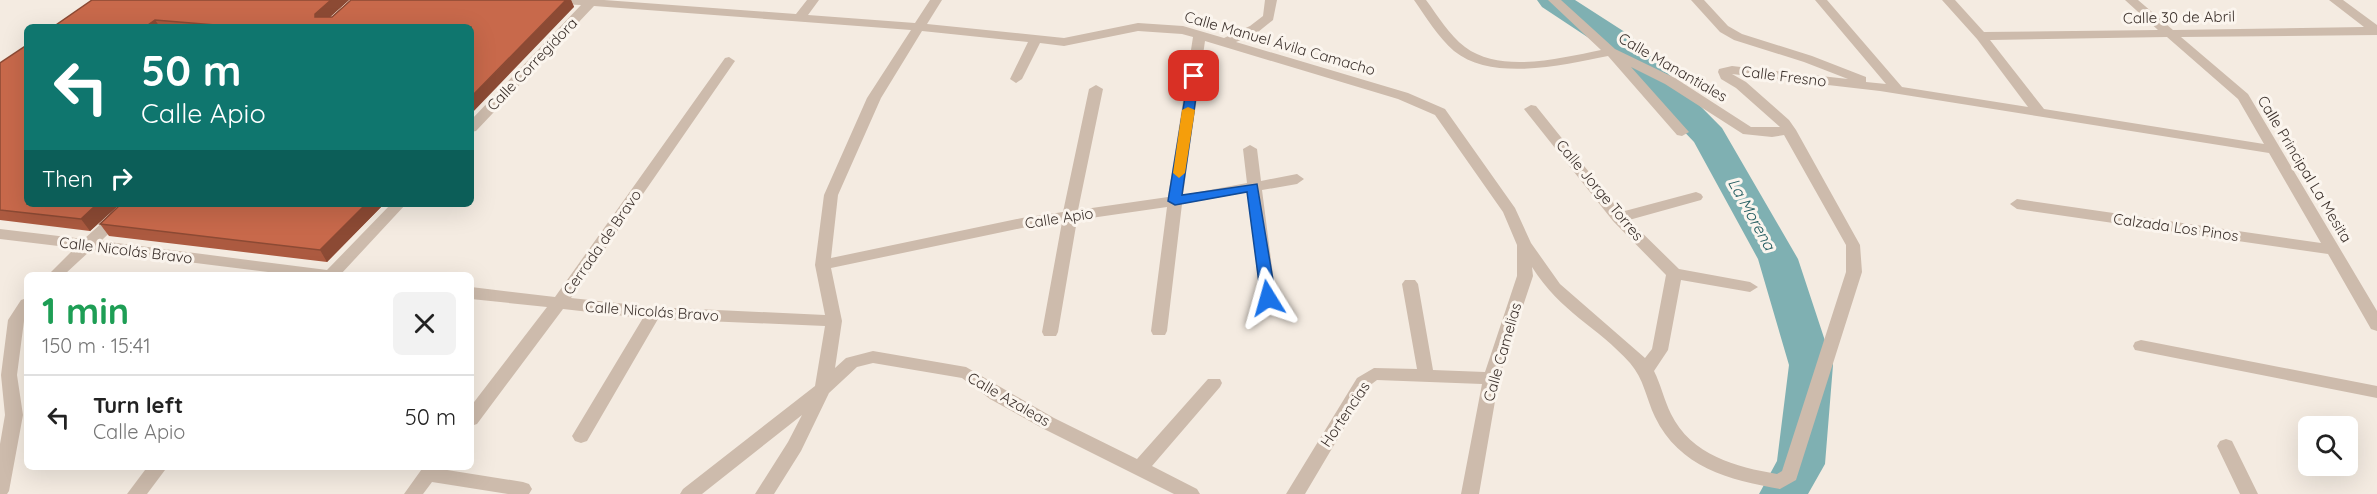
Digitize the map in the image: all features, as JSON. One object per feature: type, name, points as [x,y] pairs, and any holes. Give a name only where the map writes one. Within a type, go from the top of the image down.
[{"type":"street","name":"Calle Manuel Ávila Camacho","points":[[556,0],[918,27],[1064,42],[1138,27],[1200,34],[1403,96],[1440,112],[1510,211],[1524,245]]},
{"type":"street","points":[[799,18],[813,0]]},
{"type":"street","points":[[764,494],[795,446],[823,389],[834,321],[823,265],[831,195],[874,98],[936,0]]},
{"type":"street","points":[[1226,42],[1254,29],[1269,17],[1271,0]]},
{"type":"street","points":[[1419,0],[1463,52],[1494,65],[1576,58],[1611,52],[1682,132]]},
{"type":"street","name":"Calle Manantiales","points":[[1554,0],[1611,52],[1670,81],[1748,130],[1772,133],[1789,130]]},
{"type":"street","points":[[1697,0],[1724,28],[1738,37],[1808,59],[1880,87]]},
{"type":"street","points":[[1821,0],[1898,90]]},
{"type":"street","points":[[1948,0],[1981,36],[2041,114]]},
{"type":"street","name":"Calle Principal La Mesita","points":[[2131,0],[2172,33],[2243,97],[2377,325]]},
{"type":"street","points":[[2335,0],[2377,31]]},
{"type":"street","name":"Calle Corregidora","points":[[474,125],[591,2]]},
{"type":"street","name":"Calle 30 de Abril","points":[[1981,36],[2377,31]]},
{"type":"street","points":[[1159,331],[1175,201],[1200,34]]},
{"type":"street","points":[[1016,79],[1036,39]]},
{"type":"street","name":"Cerrada de Bravo","points":[[474,415],[559,303],[729,61]]},
{"type":"street","name":"Calle Fresno","points":[[1645,370],[1664,418],[1683,446],[1709,464],[1780,482],[1790,474],[1854,272],[1853,245],[1789,130],[1724,72],[1732,70],[1880,87],[2275,150]]},
{"type":"street","points":[[1050,332],[1070,216],[1096,89]]},
{"type":"street","name":"Calle Jorge Torres","points":[[1531,109],[1618,218],[1674,274]]},
{"type":"street","points":[[1250,149],[1268,298]]},
{"type":"street","name":"Calle Apio","points":[[823,265],[970,233],[1175,201],[1297,179]]},
{"type":"street","points":[[1618,218],[1696,198]]},
{"type":"street","name":"Calzada Los Pinos","points":[[2016,204],[2335,250]]},
{"type":"street","points":[[58,272],[129,207]]},
{"type":"street","points":[[334,272],[396,207]]},
{"type":"street","name":"Calle Nicolás Bravo","points":[[0,234],[306,272]]},
{"type":"street","points":[[1524,245],[1538,260],[1558,293],[1611,336],[1645,370],[1660,350],[1674,274],[1750,287]]},
{"type":"street","name":"Calle Camelias","points":[[1470,494],[1491,378],[1525,276],[1524,245]]},
{"type":"street","points":[[1410,284],[1426,376]]},
{"type":"street","name":"Calle Nicolás Bravo","points":[[474,293],[654,313],[834,321]]},
{"type":"street","points":[[0,491],[14,415],[5,373],[16,320],[24,308]]},
{"type":"street","points":[[581,436],[654,313]]},
{"type":"street","points":[[2141,346],[2377,392]]},
{"type":"street","name":"Calle Azaleas","points":[[689,494],[823,389],[852,362],[873,357],[966,373],[996,394],[1048,423],[1191,494]]},
{"type":"street","name":"Hortencias","points":[[1294,494],[1363,382],[1374,374],[1491,378]]},
{"type":"street","points":[[1140,468],[1214,383]]},
{"type":"street","points":[[2226,446],[2248,494]]},
{"type":"street","points":[[136,494],[156,470]]},
{"type":"street","points":[[413,494],[431,470],[523,489]]},
{"type":"building","points":[[92,0],[331,0],[315,14],[315,17],[332,17],[351,0],[566,0],[474,94],[474,24],[203,24],[155,20],[149,24],[57,24]]},
{"type":"building","points":[[24,47],[24,207],[94,207],[81,219],[0,210],[0,63]]},
{"type":"building","points":[[118,207],[363,207],[320,250],[100,224]]},
{"type":"waterway","name":"La Morena","points":[[1553,0],[1619,43],[1709,136],[1778,259],[1811,365],[1801,464],[1783,494]]},
{"type":"slow traffic","points":[[1179,173],[1188,110]]},
{"type":"route","points":[[1194,76],[1175,201],[1253,187],[1268,298]]}]
